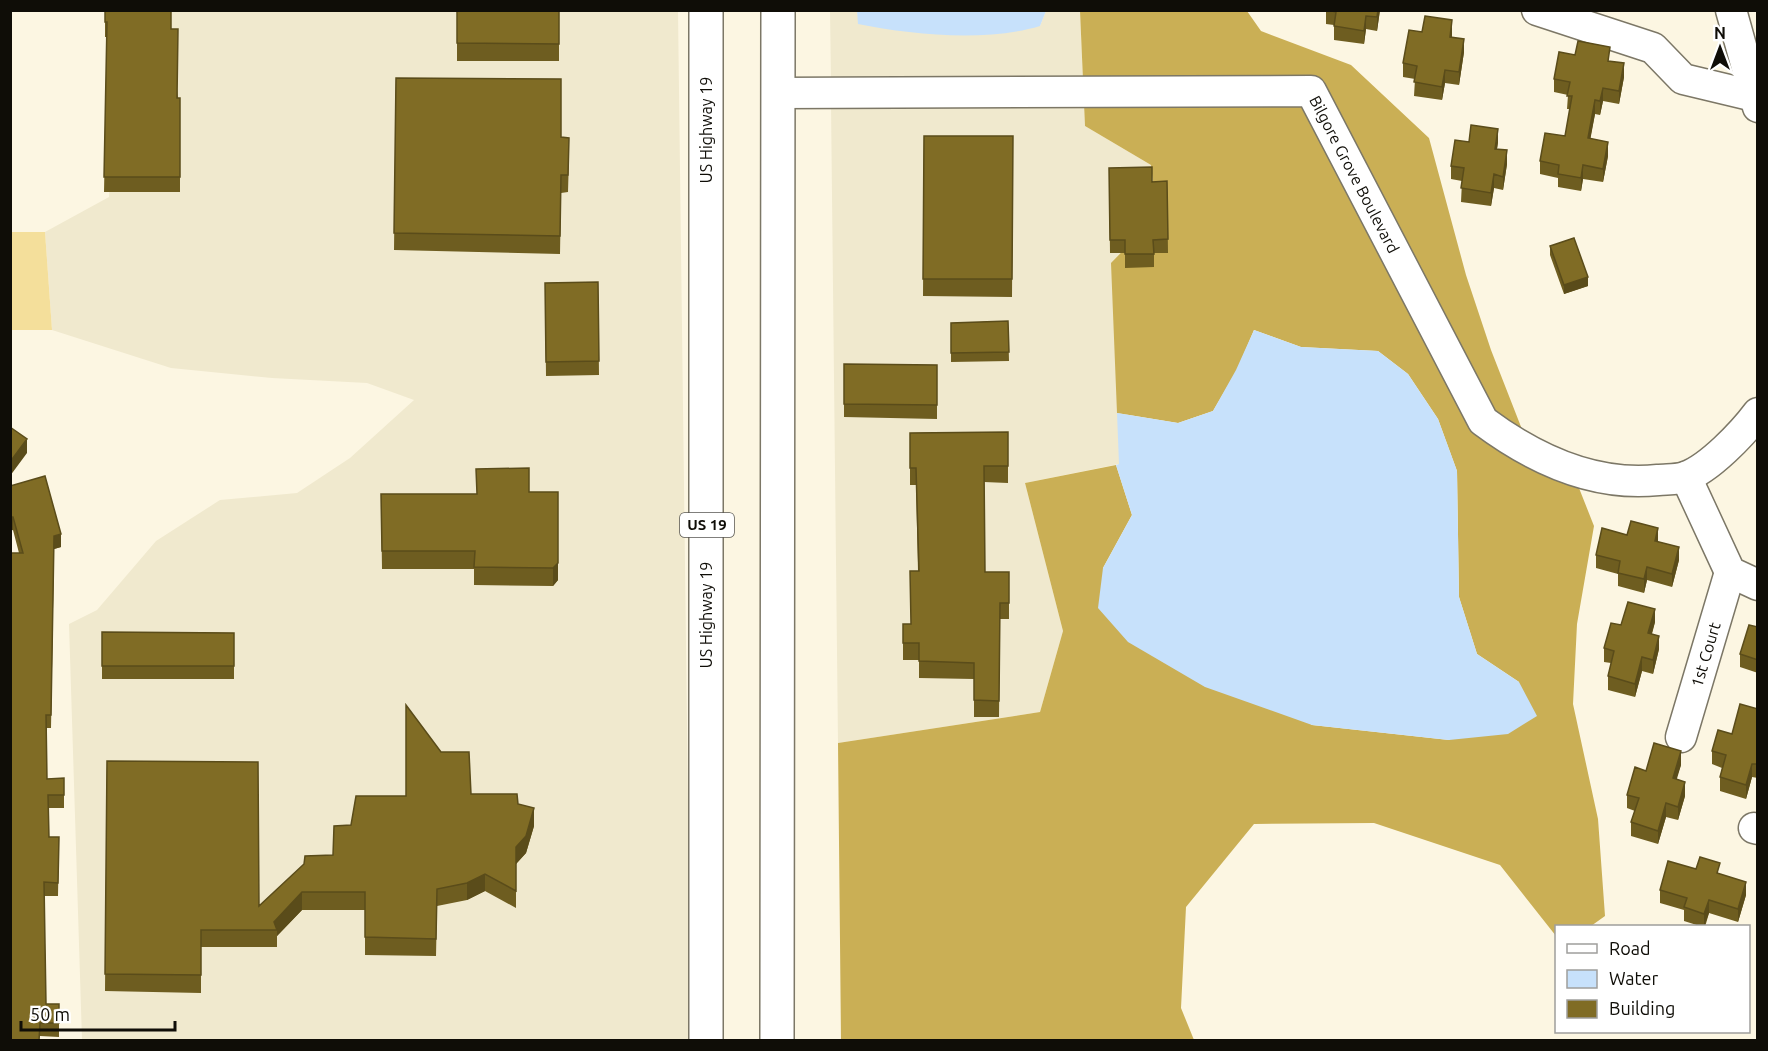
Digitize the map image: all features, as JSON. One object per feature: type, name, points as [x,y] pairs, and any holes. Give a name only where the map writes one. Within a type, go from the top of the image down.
[{"type":"highway","name":"US Highway 19","points":[[706,10],[706,1041]]},
{"type":"highway","points":[[777,1041],[778,10]]},
{"type":"street","points":[[1537,10],[1653,48],[1683,79],[1756,101]]},
{"type":"street","points":[[1731,10],[1756,101]]},
{"type":"street","name":"Bilgore Grove Boulevard","points":[[778,93],[1311,91],[1483,421],[1510,441],[1541,459],[1596,477],[1620,482],[1686,477]]},
{"type":"street","points":[[1758,413],[1723,451],[1686,477],[1730,572],[1758,585]]},
{"type":"street","name":"1st Court","points":[[1681,737],[1730,572]]},
{"type":"shaded area","points":[[116,11],[678,11],[691,1040],[82,1040],[69,624],[97,610],[156,541],[220,500],[297,493],[350,458],[414,400],[367,383],[272,378],[171,368],[52,330],[45,232],[109,197]]},
{"type":"shaded area","points":[[830,11],[857,11],[859,24],[1040,26],[1046,11],[1080,11],[1083,80],[831,80]]},
{"type":"shaded area","points":[[1080,11],[1247,11],[1261,31],[1351,65],[1429,138],[1466,275],[1491,350],[1525,437],[1491,413],[1320,85],[1083,80]]},
{"type":"shaded area","points":[[1305,103],[1474,427],[1577,483],[1594,526],[1577,624],[1573,704],[1598,819],[1605,916],[1592,925],[1555,925],[1555,935],[1500,865],[1374,823],[1254,824],[1186,907],[1181,1008],[1194,1040],[841,1040],[838,743],[1040,712],[1063,631],[1025,483],[1116,465],[1132,515],[1103,568],[1312,725],[1449,740],[1519,682],[1477,654],[1459,597],[1457,471],[1438,419],[1408,374],[1378,351],[1301,347],[1254,330],[1237,370],[1213,411],[1178,423],[1117,413],[1111,263],[1157,216],[1151,165],[1085,126],[1084,104]]},
{"type":"shaded area","points":[[831,104],[1084,104],[1085,126],[1151,165],[1157,217],[1119,464],[1025,483],[1063,631],[1040,712],[838,743]]},
{"type":"shaded area","points":[[11,232],[45,232],[52,330],[11,330]]},
{"type":"water","points":[[857,10],[1046,11],[1040,26],[997,34],[949,35],[925,34],[858,24]]},
{"type":"water","points":[[1254,330],[1301,347],[1378,351],[1408,374],[1438,419],[1457,471],[1459,597],[1477,654],[1519,682],[1537,716],[1508,734],[1449,740],[1312,725],[1205,687],[1128,642],[1098,608],[1103,568],[1132,515],[1116,465],[1119,464],[1117,413],[1178,423],[1213,411],[1236,370]]},
{"type":"building","points":[[105,10],[171,10],[171,29],[178,29],[177,98],[180,98],[180,177],[104,177],[107,22],[105,22]]},
{"type":"building","points":[[457,10],[559,10],[559,44],[457,43]]},
{"type":"building","points":[[1328,10],[1378,10],[1377,17],[1366,16],[1364,31],[1334,26],[1336,12]]},
{"type":"building","points":[[1425,16],[1452,20],[1450,37],[1464,39],[1459,72],[1445,70],[1442,87],[1414,82],[1417,66],[1403,63],[1409,30],[1422,32]]},
{"type":"building","points":[[1578,41],[1610,47],[1608,61],[1624,63],[1619,91],[1603,88],[1600,101],[1595,100],[1588,138],[1608,142],[1603,169],[1583,165],[1581,178],[1558,174],[1559,165],[1540,161],[1545,133],[1565,136],[1572,96],[1567,96],[1570,82],[1554,79],[1559,52],[1575,55]]},
{"type":"building","points":[[396,78],[561,79],[561,137],[569,138],[568,175],[561,175],[560,236],[394,233]]},
{"type":"building","points":[[1471,125],[1498,129],[1495,149],[1507,150],[1503,177],[1494,174],[1491,193],[1461,188],[1464,168],[1451,166],[1455,140],[1469,142]]},
{"type":"building","points":[[924,136],[1013,136],[1012,279],[923,279]]},
{"type":"building","points":[[1152,167],[1152,182],[1167,181],[1168,239],[1153,240],[1154,254],[1125,254],[1125,240],[1110,240],[1109,168]]},
{"type":"building","points":[[1574,238],[1588,277],[1564,285],[1550,246]]},
{"type":"building","points":[[598,282],[599,361],[546,362],[545,283]]},
{"type":"building","points":[[1008,321],[1009,352],[951,353],[951,323]]},
{"type":"building","points":[[844,364],[937,365],[937,405],[844,404]]},
{"type":"building","points":[[10,427],[27,439],[10,462]]},
{"type":"building","points":[[1008,432],[1008,466],[984,466],[985,572],[1009,572],[1009,603],[1000,603],[999,701],[974,700],[974,663],[919,661],[919,643],[903,643],[903,624],[911,624],[910,571],[919,571],[916,468],[910,468],[910,433]]},
{"type":"building","points":[[529,468],[529,492],[558,492],[558,563],[553,568],[474,567],[475,551],[382,551],[381,494],[477,494],[476,469]]},
{"type":"building","points":[[45,476],[61,534],[54,536],[51,715],[46,715],[47,779],[64,778],[64,795],[48,795],[49,837],[59,837],[58,883],[44,882],[46,1004],[59,1004],[59,1023],[40,1023],[39,1041],[10,1041],[10,553],[23,553],[13,517],[10,517],[10,486]]},
{"type":"building","points":[[1631,521],[1658,528],[1655,541],[1679,547],[1672,574],[1647,567],[1644,579],[1618,573],[1620,561],[1596,555],[1602,528],[1627,535]]},
{"type":"building","points":[[1628,602],[1655,609],[1648,633],[1659,636],[1653,660],[1642,657],[1635,684],[1608,676],[1614,651],[1604,648],[1611,623],[1621,625]]},
{"type":"building","points":[[1749,625],[1758,627],[1758,660],[1740,654]]},
{"type":"building","points":[[102,632],[234,633],[234,666],[102,666]]},
{"type":"building","points":[[1740,704],[1758,709],[1758,764],[1752,764],[1746,785],[1720,777],[1726,755],[1712,751],[1718,730],[1732,734]]},
{"type":"building","points":[[406,705],[441,752],[469,752],[471,794],[517,794],[518,804],[534,808],[526,836],[516,847],[516,891],[485,874],[467,883],[437,889],[436,939],[365,937],[365,892],[302,892],[274,922],[277,930],[201,930],[201,975],[105,974],[107,761],[258,762],[259,906],[304,864],[305,856],[333,855],[334,826],[351,825],[356,796],[406,796]]},
{"type":"building","points":[[1654,743],[1681,751],[1673,778],[1685,782],[1678,807],[1666,803],[1658,831],[1631,822],[1639,798],[1627,795],[1635,767],[1646,771]]},
{"type":"building","points":[[1700,857],[1720,863],[1717,873],[1746,882],[1738,909],[1709,900],[1704,914],[1684,907],[1687,898],[1660,890],[1668,861],[1696,869]]}]
